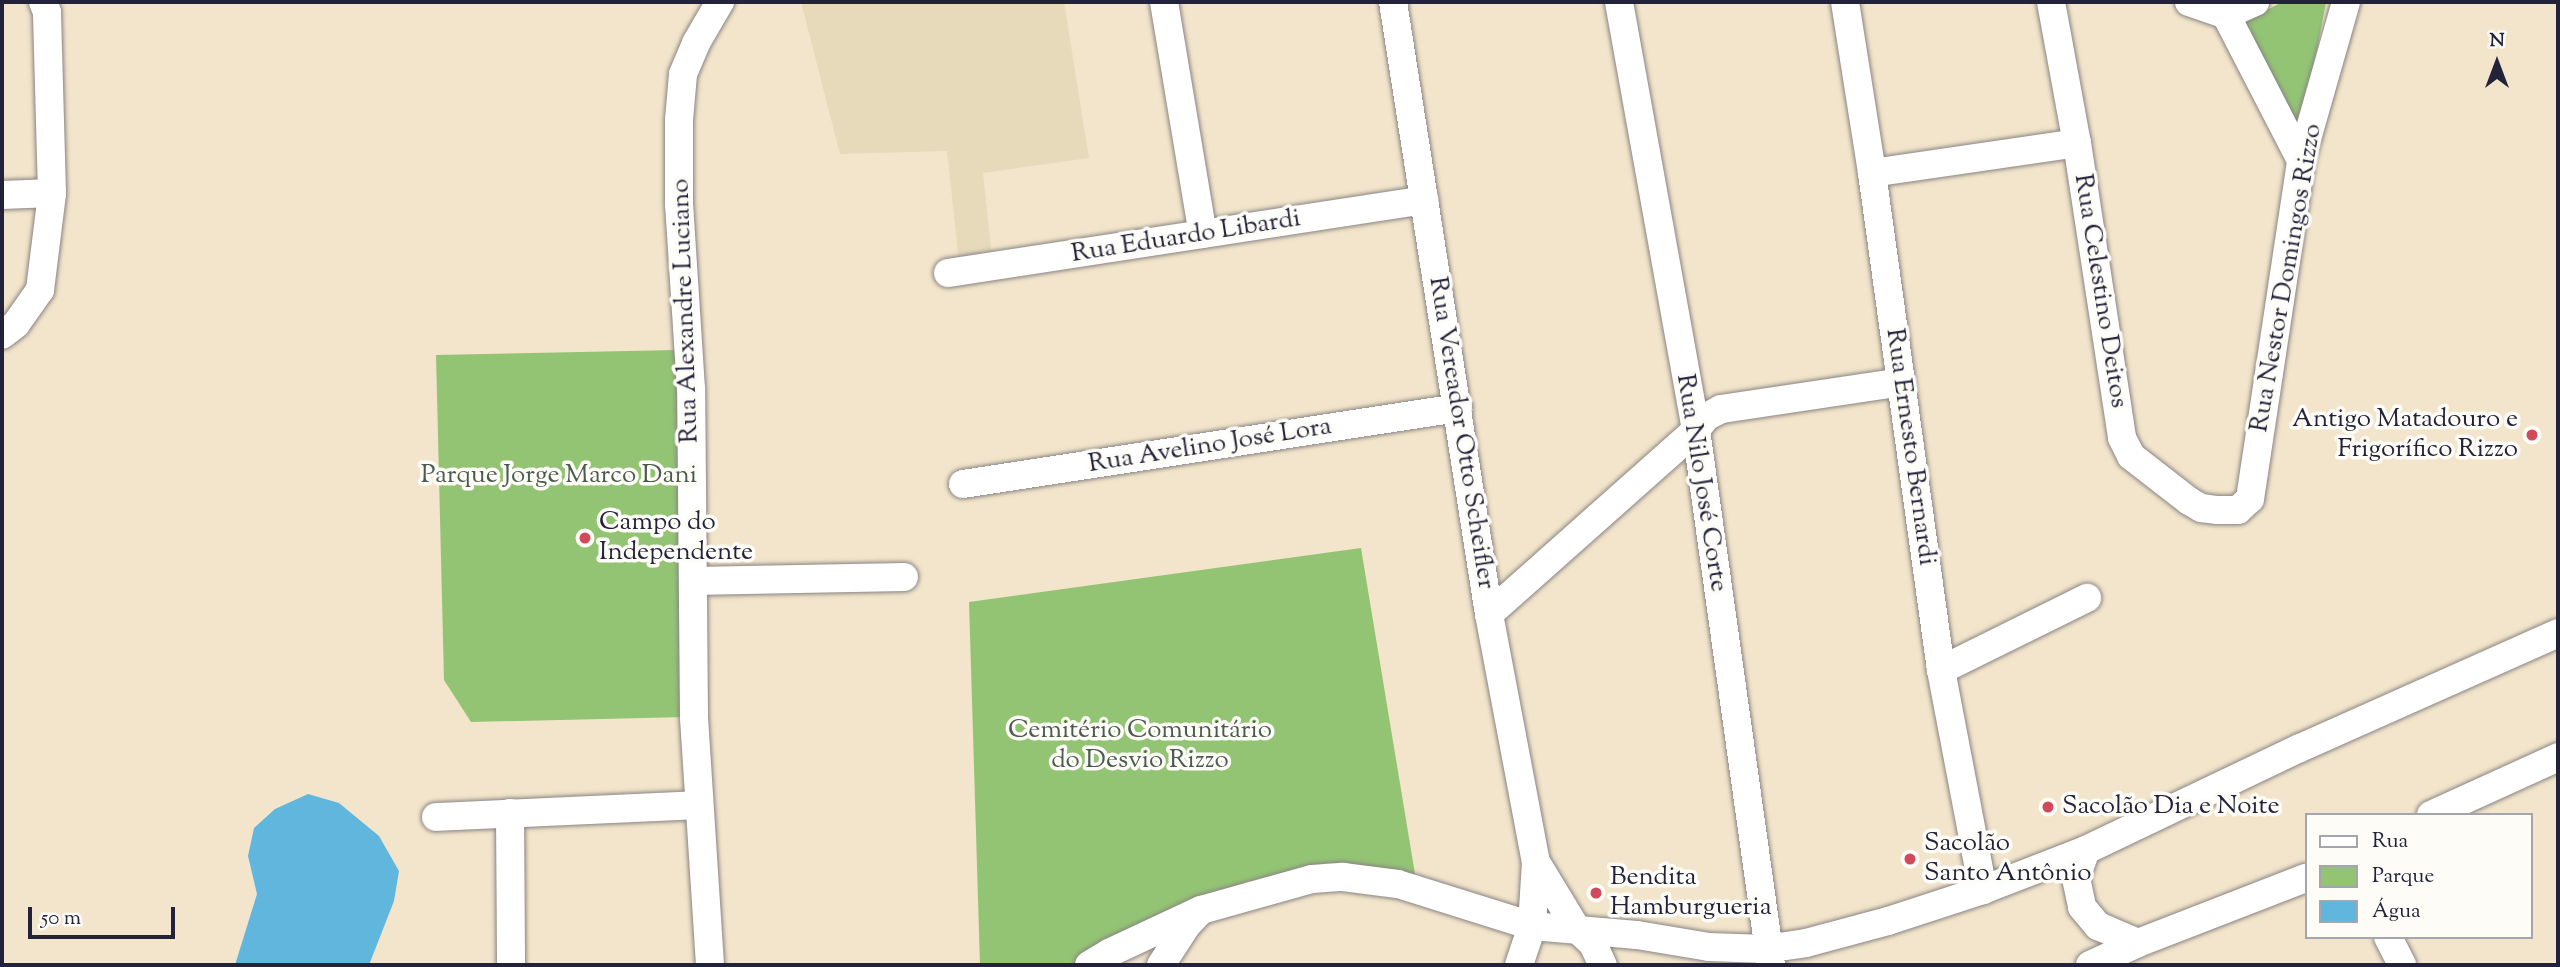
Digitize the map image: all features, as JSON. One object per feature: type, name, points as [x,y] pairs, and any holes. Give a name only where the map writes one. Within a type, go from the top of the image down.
[{"type":"street","points":[[2,335],[16,324],[40,290],[52,193],[47,12],[43,2]]},
{"type":"street","name":"Rua Alexandre Luciano","points":[[710,965],[698,805],[691,389],[679,204],[683,74],[696,43],[720,2]]},
{"type":"street","points":[[1164,2],[1203,234]]},
{"type":"street","name":"Rua Vereador Otto Scheifler","points":[[1393,2],[1489,614],[1536,862],[1532,926],[1519,965]]},
{"type":"street","name":"Rua Nilo José Corte","points":[[1619,2],[1696,430],[1769,957]]},
{"type":"street","name":"Rua Ernesto Bernardi","points":[[1845,2],[1872,173],[1941,670],[1983,890]]},
{"type":"street","name":"Rua Celestino Deitos","points":[[2051,2],[2077,144],[2122,438],[2131,456],[2189,501],[2201,508],[2238,510]]},
{"type":"street","points":[[2189,2],[2226,15],[2301,160]]},
{"type":"street","points":[[2226,15],[2255,2]]},
{"type":"street","name":"Rua Nestor Domingos Rizzo","points":[[2238,510],[2249,499],[2254,478],[2301,160],[2346,2]]},
{"type":"street","points":[[1872,173],[2077,144]]},
{"type":"street","points":[[2,195],[52,193]]},
{"type":"street","name":"Rua Eduardo Libardi","points":[[948,273],[1424,200]]},
{"type":"street","points":[[1489,614],[1696,430],[1706,416],[1721,409],[1901,382]]},
{"type":"street","name":"Rua Avelino José Lora","points":[[963,484],[1458,408]]},
{"type":"street","points":[[693,580],[904,577]]},
{"type":"street","points":[[1941,670],[2087,598]]},
{"type":"street","points":[[1089,965],[1109,953],[1194,918],[1312,879],[1343,877],[1398,884],[1532,926],[1576,928],[1769,957],[1983,890],[2086,850],[2300,748],[2553,643]]},
{"type":"street","points":[[2435,813],[2558,757]]},
{"type":"street","points":[[436,817],[698,805]]},
{"type":"street","points":[[510,813],[511,965]]},
{"type":"street","points":[[2086,850],[2076,878],[2082,906],[2098,926],[2138,943]]},
{"type":"street","name":"Rua Vereador Otto Scheifler","points":[[1536,862],[1576,928],[1593,944],[1603,965]]},
{"type":"street","points":[[2090,965],[2138,943],[2304,878]]},
{"type":"street","points":[[1161,965],[1194,918]]},
{"type":"street","points":[[1176,965],[1194,918]]},
{"type":"street","points":[[2389,939],[2402,965]]},
{"type":"shaded area","points":[[801,2],[1064,2],[1089,158],[983,173],[992,257],[959,262],[947,151],[840,154]]},
{"type":"green space","points":[[2282,2],[2326,2],[2300,141],[2239,25]]},
{"type":"green space","name":"Parque Jorge Marco Dani","points":[[676,350],[685,717],[471,722],[444,680],[436,355]]},
{"type":"green space","name":"Cemitério Comunitário do Desvio Rizzo","points":[[1361,548],[1415,874],[1327,863],[1246,882],[1189,906],[1078,965],[980,965],[969,602]]},
{"type":"water","points":[[308,794],[339,803],[379,836],[399,871],[394,901],[369,965],[235,965],[257,894],[248,856],[254,828],[275,809]]},
{"type":"place","name":"Antigo Matadouro e Frigorífico Rizzo","points":[[2532,435]]},
{"type":"place","name":"Campo do Independente","points":[[585,538]]},
{"type":"place","name":"Sacolão Dia e Noite","points":[[2048,807]]},
{"type":"place","name":"Sacolão Santo Antônio","points":[[1910,859]]},
{"type":"place","name":"Bendita Hamburgueria","points":[[1596,893]]}]
